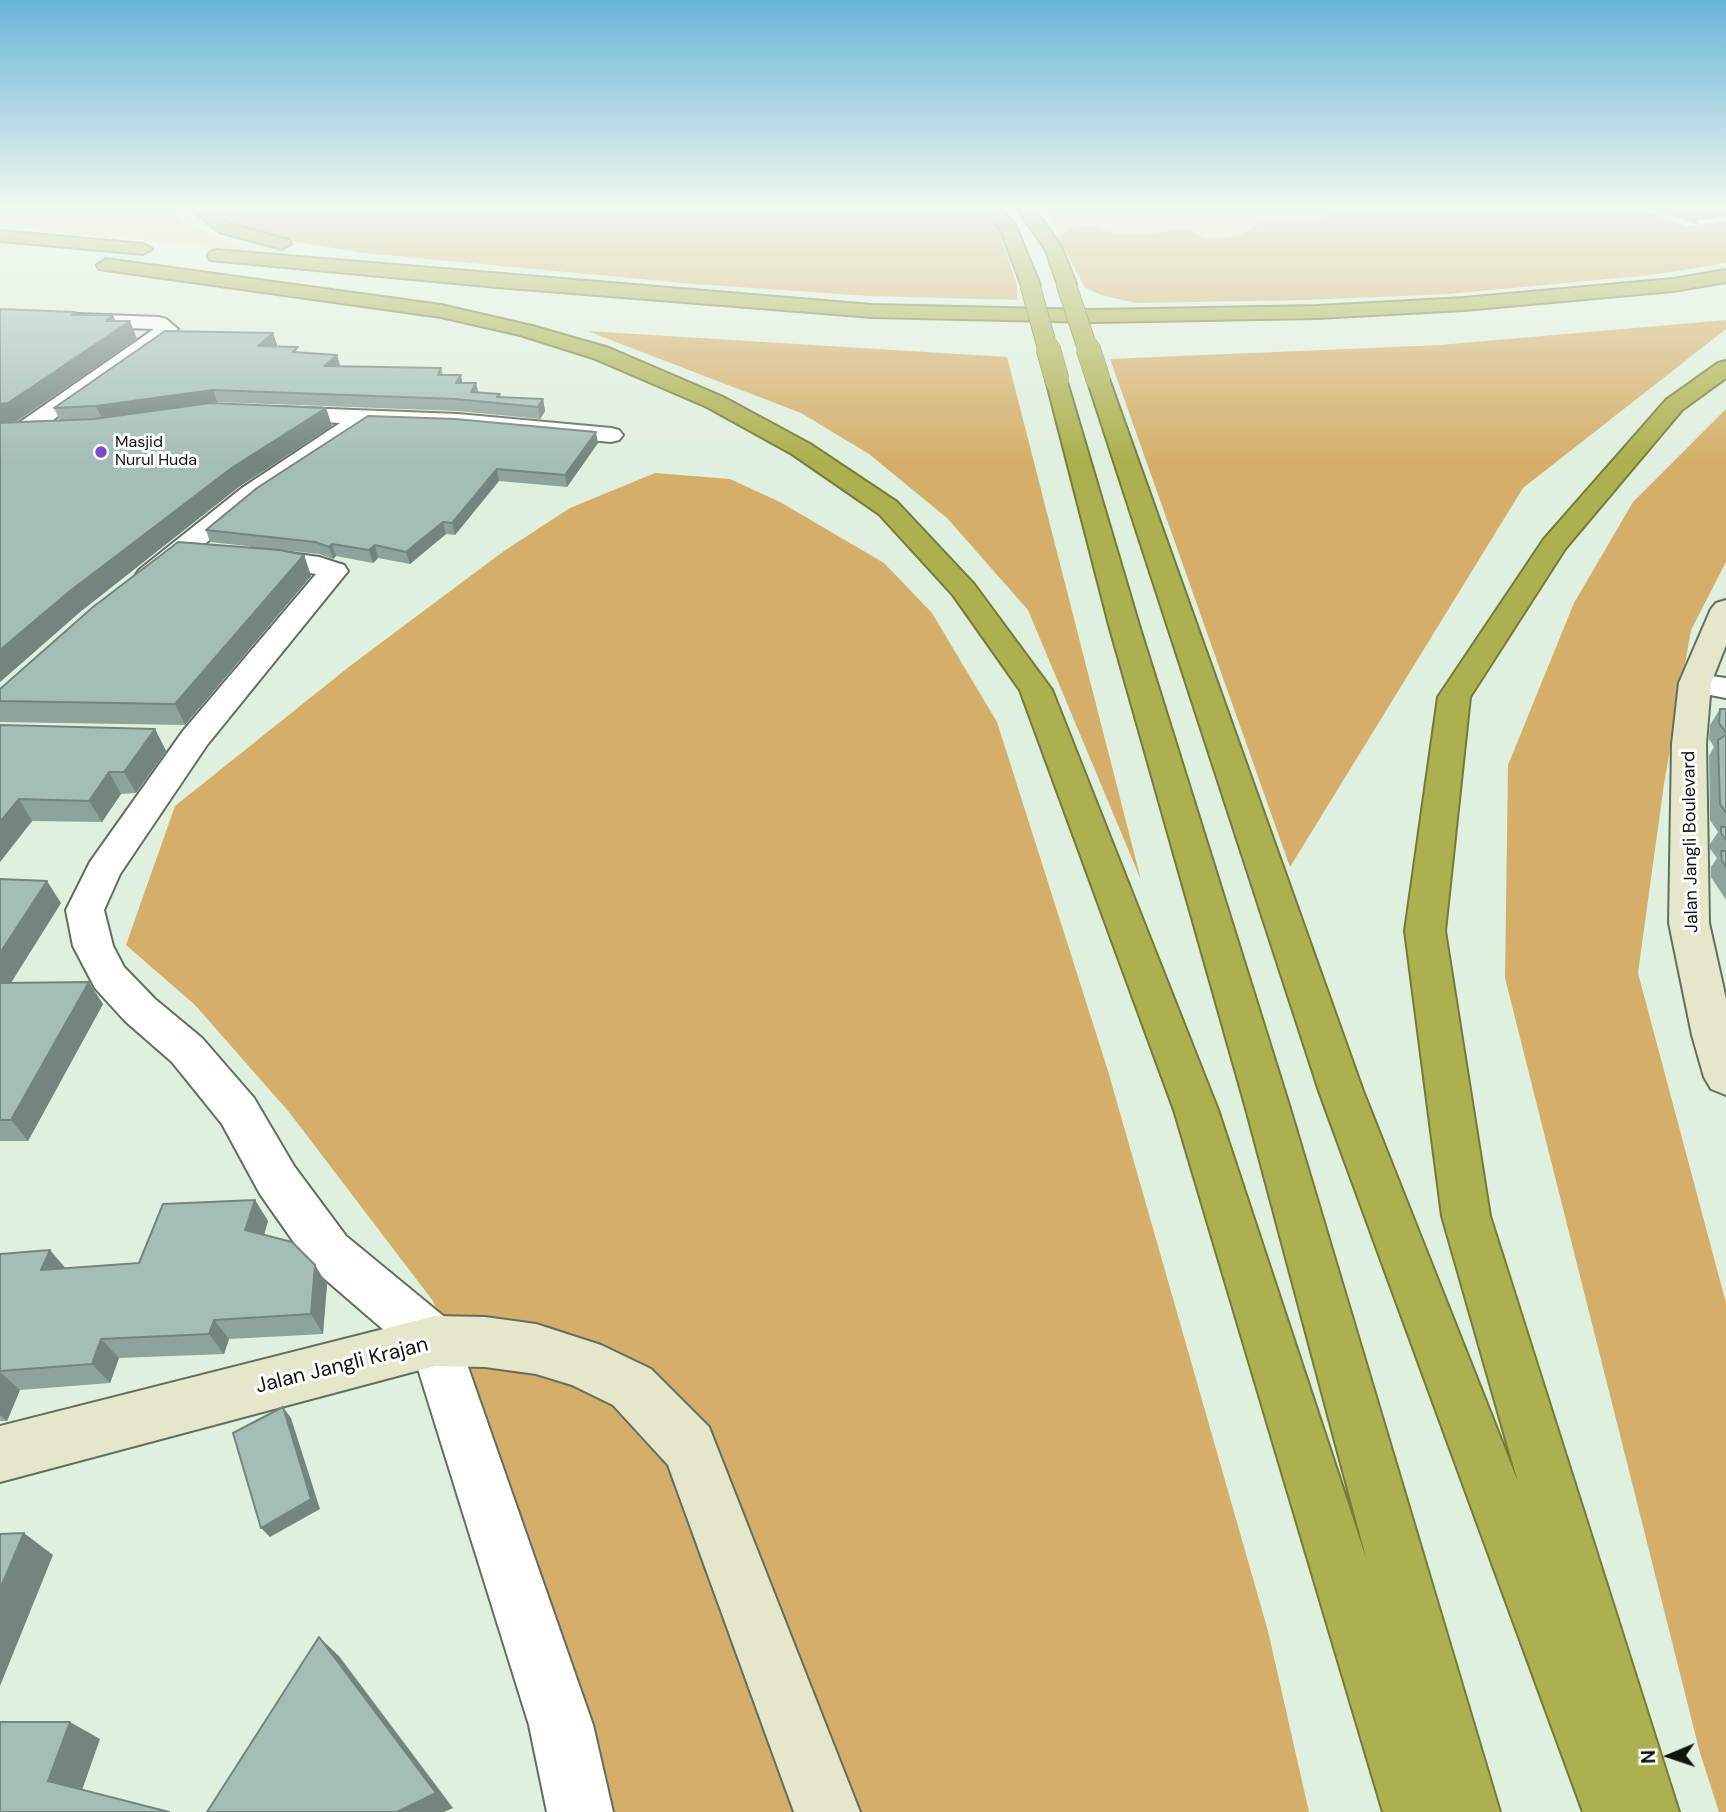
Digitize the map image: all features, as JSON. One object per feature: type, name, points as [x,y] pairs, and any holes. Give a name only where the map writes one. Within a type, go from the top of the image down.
[{"type":"highway","points":[[304,293],[441,311],[525,330],[601,353],[715,402],[801,449],[888,508],[963,589],[1036,690],[1196,1110],[1416,1812]]},
{"type":"highway","points":[[390,293],[489,302]]},
{"type":"highway","points":[[642,293],[872,311],[1094,316],[1318,312],[1464,304],[1590,293]]},
{"type":"highway","points":[[1035,293],[1085,365],[1341,1091],[1616,1812]]},
{"type":"highway","points":[[1068,293],[1085,365],[1124,625],[1271,1118],[1467,1812]]},
{"type":"highway","points":[[855,330],[910,332]]},
{"type":"highway","points":[[1019,336],[1085,365]]},
{"type":"highway","points":[[1646,1812],[1466,1216],[1425,931],[1454,697],[1554,545],[1674,405],[1726,368]]},
{"type":"street","points":[[0,317],[159,324],[167,327],[165,334],[11,432],[0,447]]},
{"type":"street","points":[[255,413],[503,424],[611,435]]},
{"type":"street","points":[[132,589],[251,493],[366,417]]},
{"type":"street","points":[[11,432],[62,430]]},
{"type":"street","points":[[182,550],[288,560],[334,571],[178,737],[103,871],[85,910],[93,946],[109,977],[140,1010],[187,1050],[238,1111],[277,1180],[329,1252],[435,1341],[561,1725],[580,1812]]},
{"type":"street","name":"Jalan Jangli Boulevard","points":[[1726,609],[1716,688],[1689,744],[1689,923],[1713,1035],[1726,1077]]},
{"type":"street","name":"Jalan Jangli Krajan","points":[[0,1454],[435,1341],[485,1342],[536,1349],[582,1363],[632,1387],[688,1447],[827,1812]]},
{"type":"shaded area","points":[[819,293],[1017,293],[1017,300]]},
{"type":"shaded area","points":[[1095,293],[1464,293],[1307,300],[1136,303]]},
{"type":"shaded area","points":[[1726,320],[1726,329],[1523,488],[1290,867],[1110,359],[1440,345]]},
{"type":"shaded area","points":[[587,331],[1007,357],[1141,880],[1028,610],[947,518],[869,454],[801,413]]},
{"type":"shaded area","points":[[1726,409],[1726,562],[1691,630],[1664,784],[1638,973],[1726,1303],[1726,1812],[1719,1812],[1700,1753],[1505,978],[1508,765],[1574,603],[1633,502]]},
{"type":"shaded area","points":[[655,473],[730,479],[780,502],[884,563],[932,613],[997,722],[1108,1071],[1268,1631],[1309,1812],[545,1812],[542,1645],[486,1438],[433,1301],[289,1112],[195,1005],[126,945],[175,806],[350,666],[504,551],[570,508]]},
{"type":"building","points":[[0,309],[75,312],[71,315],[113,315],[106,321],[130,321],[8,403],[0,404]]},
{"type":"building","points":[[165,331],[273,333],[258,346],[298,347],[293,352],[337,355],[324,366],[441,368],[438,375],[461,375],[456,383],[476,383],[471,392],[500,394],[497,397],[543,399],[538,407],[455,399],[213,390],[96,406],[54,408]]},
{"type":"building","points":[[210,403],[326,408],[233,467],[70,591],[0,650],[0,423],[94,419]]},
{"type":"building","points":[[368,416],[455,419],[596,432],[565,475],[497,469],[452,523],[443,522],[406,552],[375,545],[369,550],[332,544],[329,547],[315,542],[206,530],[257,488]]},
{"type":"building","points":[[178,542],[280,550],[304,555],[175,704],[0,701],[0,689],[93,607]]},
{"type":"building","points":[[1720,709],[1726,709],[1726,733],[1719,723]]},
{"type":"building","points":[[0,725],[155,729],[124,772],[109,772],[89,801],[19,799],[0,822]]},
{"type":"building","points":[[1726,735],[1726,813],[1720,804],[1718,740]]},
{"type":"building","points":[[1721,827],[1726,827],[1726,840],[1721,833]]},
{"type":"building","points":[[1721,851],[1726,851],[1726,867],[1722,861]]},
{"type":"building","points":[[0,879],[47,881],[0,953]]},
{"type":"building","points":[[89,982],[11,1120],[0,1120],[0,983]]},
{"type":"building","points":[[255,1200],[245,1230],[292,1242],[315,1265],[311,1314],[214,1320],[209,1334],[101,1339],[92,1364],[0,1371],[0,1254],[50,1250],[41,1270],[139,1263],[163,1204]]},
{"type":"building","points":[[283,1407],[311,1499],[261,1528],[233,1433]]},
{"type":"building","points":[[24,1533],[0,1589],[0,1534]]},
{"type":"building","points":[[319,1637],[436,1793],[397,1812],[207,1812]]},
{"type":"building","points":[[0,1722],[70,1722],[48,1781],[169,1812],[0,1812]]},
{"type":"place","name":"Masjid Nurul Huda","points":[[101,452]]}]
